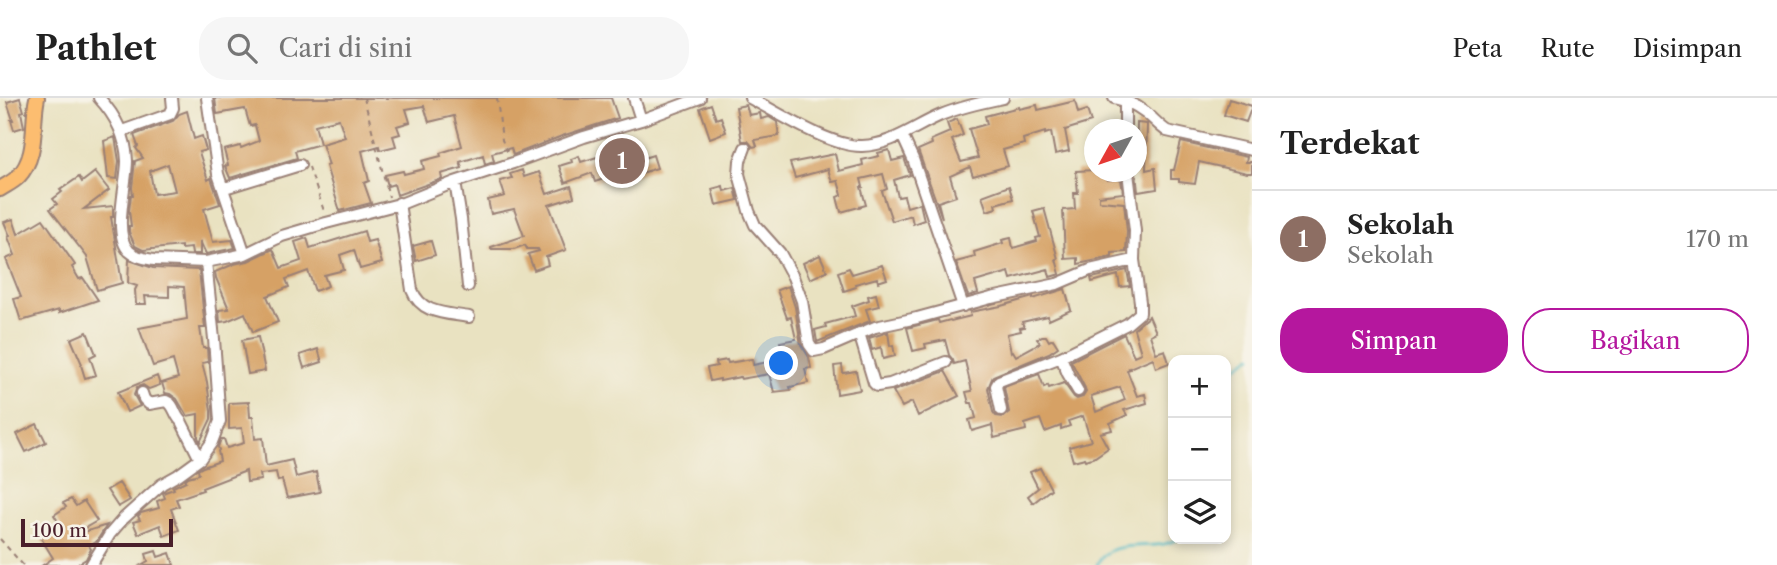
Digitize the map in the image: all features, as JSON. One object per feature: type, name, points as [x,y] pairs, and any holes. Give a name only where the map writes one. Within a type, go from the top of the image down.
[{"type":"main road","points":[[0,189],[18,177],[30,160],[37,98]]},
{"type":"street","points":[[99,98],[113,114],[122,131],[127,173],[122,198],[121,232],[122,240],[129,251],[154,260],[206,262],[245,254],[282,236],[413,199],[700,98]]},
{"type":"street","points":[[122,131],[170,114],[173,108],[172,98]]},
{"type":"street","points":[[207,98],[218,174],[245,254]]},
{"type":"street","points":[[634,98],[641,120]]},
{"type":"street","points":[[750,98],[802,126],[841,142],[860,146],[876,144],[902,135],[940,115],[1003,98]]},
{"type":"street","points":[[1119,99],[1123,119]]},
{"type":"street","points":[[1119,99],[1146,112],[1167,131],[1252,150]]},
{"type":"street","points":[[902,135],[913,159],[963,306]]},
{"type":"street","points":[[745,148],[739,174],[749,211],[755,225],[786,262],[799,290],[812,351],[885,324],[1057,284],[1090,270],[1133,260]]},
{"type":"street","points":[[223,187],[300,164]]},
{"type":"street","points":[[455,182],[468,286]]},
{"type":"street","points":[[1001,410],[997,383],[1061,357],[1127,324],[1140,313],[1133,260],[1135,231],[1129,182]]},
{"type":"street","points":[[395,204],[416,300],[424,307],[439,312],[469,317]]},
{"type":"street","points":[[90,565],[123,519],[162,484],[200,459],[212,442],[220,421],[206,262]]},
{"type":"street","points":[[859,333],[877,386],[890,384],[946,362]]},
{"type":"street","points":[[1061,357],[1078,391]]},
{"type":"street","points":[[142,393],[149,404],[166,401],[172,404],[176,417],[181,421],[200,459]]},
{"type":"path","points":[[364,98],[395,204]]},
{"type":"path","points":[[497,98],[502,140],[513,163]]},
{"type":"path","points":[[300,164],[308,165],[312,172],[326,223]]},
{"type":"path","points":[[0,539],[23,565]]},
{"type":"building","points":[[20,98],[24,111],[21,112],[24,127],[14,130],[7,102]]},
{"type":"building","points":[[215,98],[611,98],[618,118],[513,155],[511,148],[492,153],[494,161],[485,164],[483,155],[460,162],[462,168],[441,174],[442,179],[397,195],[394,184],[388,186],[385,175],[424,169],[422,161],[462,146],[454,116],[429,122],[424,106],[406,109],[410,122],[397,126],[400,134],[393,136],[396,146],[380,150],[379,146],[362,151],[369,181],[364,183],[371,203],[340,211],[322,144],[345,137],[339,119],[315,125],[320,144],[295,151],[297,158],[230,178],[225,166],[228,165],[224,150],[240,146],[241,148],[259,141],[255,125],[250,126],[245,109],[217,114]]},
{"type":"building","points":[[1229,99],[1252,106],[1246,122],[1224,115]]},
{"type":"building","points":[[1075,101],[1078,113],[1087,110],[1090,119],[1084,119],[1084,124],[1065,130],[1069,151],[1055,154],[1051,132],[1045,132],[1023,139],[1024,144],[1003,150],[1008,166],[973,176],[970,167],[950,176],[956,196],[938,202],[942,218],[918,150],[932,144],[931,140],[950,132],[947,123],[957,119],[963,135],[952,140],[961,162],[978,158],[969,129],[987,124],[985,116],[1019,107],[1037,105],[1038,110]]},
{"type":"building","points":[[711,104],[716,119],[721,117],[726,132],[710,138],[700,108]]},
{"type":"building","points":[[746,105],[749,115],[760,113],[761,119],[769,117],[777,122],[779,136],[755,140],[757,146],[753,147],[748,141],[742,141],[736,107]]},
{"type":"building","points":[[187,111],[194,139],[202,136],[206,150],[199,152],[208,180],[211,178],[220,204],[204,209],[213,242],[232,240],[235,248],[206,254],[200,241],[200,254],[192,254],[191,248],[181,249],[181,246],[143,250],[135,246],[129,232],[135,161],[143,158],[136,148],[138,146],[134,135],[173,121],[179,114]],"holes":[[[168,164],[175,191],[154,194],[150,171]]]},
{"type":"building","points":[[115,137],[119,161],[117,179],[108,178],[104,141]]},
{"type":"building","points":[[1181,142],[1247,157],[1246,162],[1252,162],[1252,173],[1199,162],[1195,184],[1171,179],[1171,170],[1174,170]]},
{"type":"building","points":[[889,150],[892,161],[904,158],[910,175],[894,180],[898,197],[904,196],[907,207],[920,203],[924,220],[913,224],[911,215],[892,221],[882,191],[887,189],[883,174],[861,179],[866,205],[841,212],[837,197],[842,195],[838,181],[832,182],[828,169],[795,178],[790,163],[835,154],[839,171],[863,165],[862,160],[879,156],[878,153]]},
{"type":"building","points":[[610,153],[614,163],[606,166],[610,177],[595,182],[592,173],[565,183],[559,166],[572,162],[571,159],[579,156],[581,162]]},
{"type":"building","points":[[653,155],[657,168],[633,176],[628,163]]},
{"type":"building","points":[[1155,168],[1157,189],[1138,192],[1137,182],[1147,182],[1147,170]]},
{"type":"building","points":[[522,170],[524,177],[539,172],[547,194],[571,186],[574,197],[549,205],[566,250],[546,257],[548,265],[534,270],[528,254],[539,251],[538,249],[527,249],[525,245],[514,249],[491,249],[524,236],[514,209],[491,214],[488,200],[505,196],[500,181],[512,178],[510,174]]},
{"type":"building","points":[[1076,171],[1084,171],[1084,182],[1121,182],[1123,193],[1099,196],[1099,201],[1124,203],[1126,252],[1112,253],[1112,257],[1078,264],[1078,258],[1065,259],[1063,210],[1075,209],[1074,193],[1078,193]]},
{"type":"building","points":[[95,172],[109,190],[84,209],[113,206],[111,217],[122,283],[97,290],[87,257],[50,209],[57,204],[53,199],[62,192],[60,190],[79,177],[82,182]]},
{"type":"building","points":[[723,186],[724,191],[735,188],[738,200],[716,205],[712,189]]},
{"type":"building","points":[[1009,186],[1013,199],[995,204],[996,208],[987,211],[982,196]]},
{"type":"building","points":[[1044,208],[1060,274],[1050,277],[1048,269],[1011,279],[1009,272],[975,282],[978,293],[968,296],[956,262],[975,257],[974,252],[1003,243],[1002,240],[1011,238],[1013,248],[1037,241],[1036,238],[1040,237],[1033,211]]},
{"type":"building","points":[[13,219],[18,234],[43,219],[75,265],[72,267],[79,279],[83,278],[98,300],[59,313],[59,310],[21,321],[14,299],[21,297],[6,259],[15,255],[4,222]]},
{"type":"building","points":[[364,231],[367,242],[375,240],[382,263],[360,269],[354,250],[340,255],[344,270],[324,275],[328,286],[315,291],[308,271],[286,279],[289,287],[267,296],[278,322],[253,332],[245,313],[220,322],[219,310],[229,309],[215,272],[273,249],[281,268],[301,261],[295,242],[307,238],[310,248]]},
{"type":"building","points":[[431,241],[435,255],[416,261],[413,246]]},
{"type":"building","points":[[820,255],[827,271],[810,279],[803,263]]},
{"type":"building","points":[[129,260],[153,268],[199,270],[205,328],[200,328],[203,348],[207,348],[208,362],[202,363],[211,411],[211,419],[200,442],[198,414],[187,416],[177,399],[165,393],[162,383],[178,378],[173,360],[153,366],[139,328],[187,319],[184,287],[169,286],[169,297],[145,296],[146,304],[136,304],[137,286],[128,283]]},
{"type":"building","points":[[882,265],[887,279],[878,282],[877,278],[855,284],[856,287],[844,291],[838,272],[849,268],[852,274]]},
{"type":"building","points":[[1127,270],[1130,286],[1120,287],[1118,275],[1092,282],[1091,278]]},
{"type":"building","points":[[788,286],[795,307],[801,345],[809,357],[811,368],[805,369],[808,383],[790,387],[791,390],[774,392],[769,374],[710,381],[707,368],[717,366],[716,362],[752,359],[753,365],[773,361],[771,352],[782,350],[780,342],[796,339],[791,317],[787,318],[777,290]]},
{"type":"building","points":[[1065,289],[1071,310],[1049,320],[1048,316],[1022,322],[1024,327],[1020,328],[1021,331],[1007,334],[1011,352],[1016,356],[1040,343],[1037,339],[1042,336],[1046,336],[1049,341],[1053,339],[1058,347],[993,376],[988,388],[996,416],[1003,417],[1009,412],[1004,387],[1039,374],[1044,387],[1064,383],[1074,397],[1083,397],[1085,388],[1071,361],[1124,334],[1134,356],[1141,353],[1134,329],[1149,316],[1156,332],[1150,335],[1156,353],[1165,350],[1168,363],[1156,368],[1153,358],[1127,370],[1137,396],[1145,394],[1147,403],[1124,410],[1127,415],[1110,423],[1112,430],[1100,433],[1108,448],[1095,457],[1073,461],[1069,447],[1091,441],[1083,416],[1068,421],[1070,426],[1061,429],[1061,426],[1045,432],[1040,419],[1025,424],[1026,430],[994,438],[992,425],[972,431],[969,420],[976,418],[966,392],[972,391],[965,361],[954,364],[945,340],[925,344],[926,348],[913,351],[907,328],[938,320],[939,323],[951,321],[971,316],[970,312]],"holes":[[[1120,387],[1125,400],[1096,412],[1091,396]]]},
{"type":"building","points":[[876,294],[879,306],[866,309],[870,321],[817,342],[815,330],[826,327],[825,324],[855,316],[852,306],[869,300],[868,296]]},
{"type":"building","points":[[87,332],[96,354],[90,357],[96,375],[85,378],[71,339]]},
{"type":"building","points":[[888,332],[895,356],[883,359],[881,347],[872,350],[869,338]]},
{"type":"building","points":[[258,337],[265,371],[248,374],[242,340]]},
{"type":"building","points":[[318,349],[322,362],[304,368],[300,355]]},
{"type":"building","points":[[842,365],[843,373],[856,371],[860,390],[837,394],[834,366]]},
{"type":"building","points":[[945,371],[959,396],[918,416],[912,402],[902,407],[893,391]]},
{"type":"building","points":[[157,376],[160,385],[149,389],[143,385],[137,387],[134,395],[140,406],[127,412],[118,392]]},
{"type":"building","points":[[249,402],[255,439],[263,438],[266,466],[292,460],[296,477],[316,472],[320,492],[287,498],[282,480],[278,481],[276,472],[260,474],[261,480],[247,482],[246,471],[176,499],[179,506],[171,509],[179,530],[164,536],[160,525],[138,534],[133,522],[140,520],[138,516],[141,513],[159,508],[157,501],[165,498],[163,493],[174,489],[173,487],[186,481],[188,477],[199,474],[198,470],[203,467],[220,461],[218,447],[221,439],[224,439],[227,448],[244,443],[242,428],[229,429],[229,403]]},
{"type":"building","points":[[37,424],[46,442],[26,452],[17,434]]},
{"type":"building","points":[[1040,468],[1051,489],[1033,503],[1028,496],[1038,488],[1030,472]]},
{"type":"building","points":[[119,483],[130,500],[118,507],[107,490]]},
{"type":"building","points":[[71,499],[76,506],[84,501],[97,521],[80,531],[81,533],[107,525],[96,542],[89,546],[91,549],[86,559],[76,565],[43,565],[53,558],[41,538],[61,526],[54,515],[66,507],[63,503]]},
{"type":"building","points":[[156,551],[158,557],[170,553],[174,565],[141,565],[148,561],[146,554]]},
{"type":"waterway","points":[[1231,382],[1236,367],[1252,356]]},
{"type":"waterway","points":[[1097,565],[1102,557],[1117,548],[1168,543]]},
{"type":"place","name":"Sekolah","points":[[622,161]]}]
